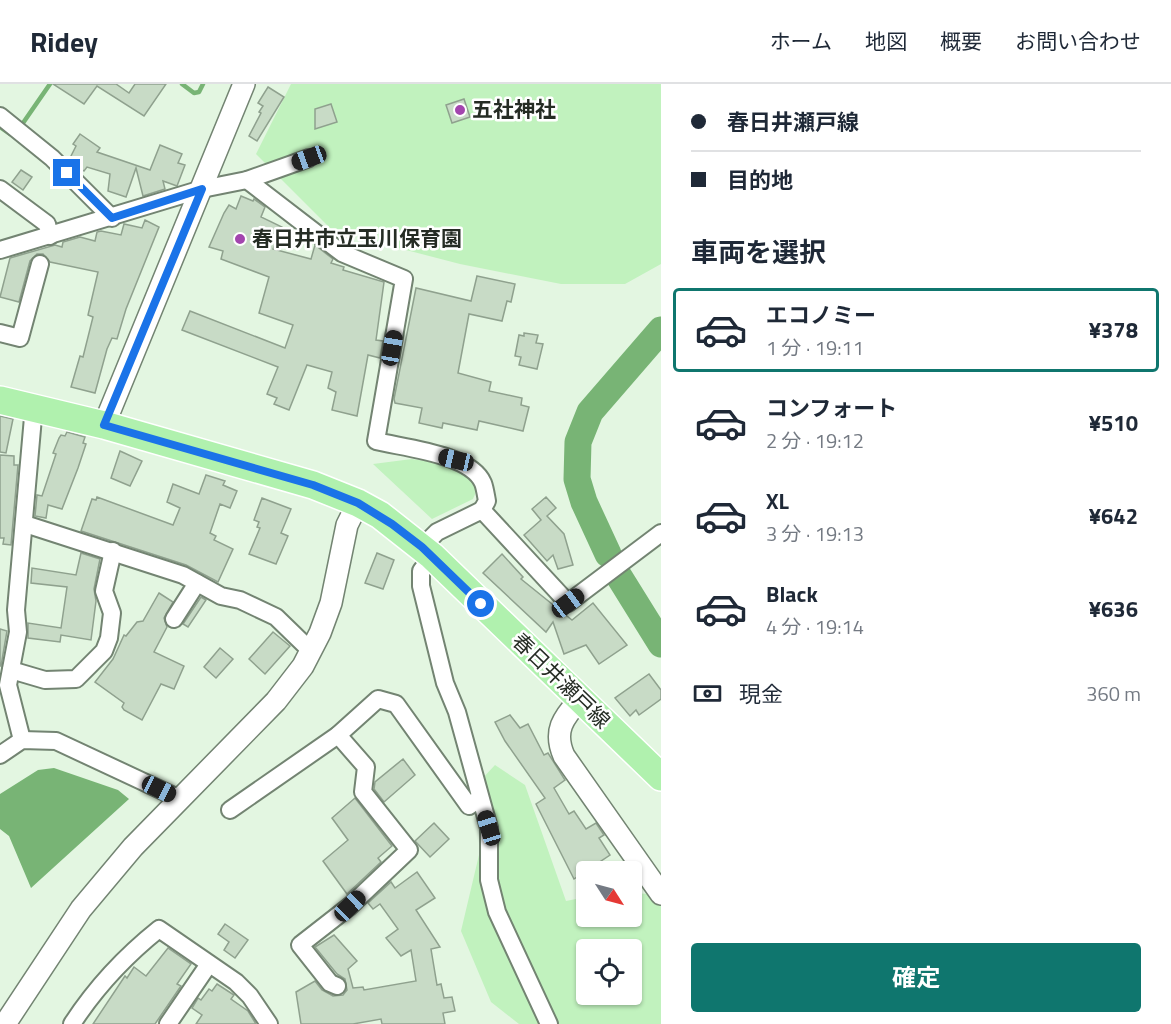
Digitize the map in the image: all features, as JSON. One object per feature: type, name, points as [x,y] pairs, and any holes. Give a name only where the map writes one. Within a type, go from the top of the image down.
[{"type":"main road","name":"春日井瀬戸線","points":[[0,400],[34,406],[104,425],[313,485],[358,503],[386,519],[427,552],[661,777]]},
{"type":"street","points":[[104,425],[244,84]]},
{"type":"street","points":[[0,116],[52,158],[112,218]]},
{"type":"street","points":[[0,250],[202,189],[247,180],[309,158]]},
{"type":"street","points":[[247,180],[342,253],[404,279],[376,441],[456,460],[472,469],[483,482],[487,501],[482,510],[436,532],[427,552],[421,586],[445,683],[457,712],[489,828],[489,880],[497,912],[549,1024]]},
{"type":"street","points":[[0,189],[47,224],[50,236]]},
{"type":"street","points":[[0,333],[20,338],[40,264]]},
{"type":"street","points":[[22,740],[6,678],[18,633],[16,610],[34,406]]},
{"type":"street","points":[[5,1024],[81,909],[178,798],[276,701],[303,666],[331,603],[347,525],[358,503]]},
{"type":"street","points":[[482,510],[568,603],[661,533]]},
{"type":"street","points":[[25,524],[183,575],[221,597],[240,600],[276,617],[311,651]]},
{"type":"street","points":[[6,678],[76,679],[104,651],[112,613],[104,591],[113,551]]},
{"type":"street","points":[[174,619],[196,583]]},
{"type":"street","points":[[230,810],[338,735],[378,699],[396,704],[469,806],[480,798]]},
{"type":"street","points":[[580,699],[562,723],[557,742],[564,756],[661,894]]},
{"type":"street","points":[[337,986],[330,983],[300,945],[350,906],[409,850],[363,792],[366,766],[338,735]]},
{"type":"street","points":[[0,755],[22,740],[56,741],[178,798]]},
{"type":"street","points":[[72,1024],[92,995],[129,953],[159,929],[236,982],[269,1024]]},
{"type":"street","points":[[168,1024],[209,964]]},
{"type":"shaded area","points":[[291,84],[661,84],[661,264],[625,284],[561,284],[460,264],[333,231],[256,154]]},
{"type":"shaded area","points":[[412,459],[449,466],[465,473],[478,487],[473,499],[432,519],[373,464]]},
{"type":"shaded area","points":[[495,765],[525,785],[566,901],[576,899],[576,927],[642,927],[642,894],[650,894],[661,900],[661,1024],[519,1024],[491,1002],[461,931],[483,838],[480,781]]},
{"type":"shaded area","points":[[54,768],[118,790],[129,799],[31,888],[9,836],[0,829],[0,794],[38,770]]},
{"type":"building","points":[[53,84],[116,84],[129,93],[135,84],[166,84],[144,116],[97,86],[84,104]]},
{"type":"building","points":[[268,87],[284,97],[257,141],[249,136],[263,106],[258,103]]},
{"type":"building","points":[[464,99],[470,117],[452,123],[446,105]]},
{"type":"building","points":[[331,104],[337,122],[315,129],[315,109]]},
{"type":"building","points":[[80,134],[100,148],[97,152],[150,170],[160,145],[182,154],[178,163],[185,165],[177,186],[163,181],[165,189],[143,196],[136,168],[126,197],[108,191],[110,174],[87,167],[84,171],[69,160],[76,146],[73,144]]},
{"type":"building","points":[[21,170],[32,177],[23,190],[12,182]]},
{"type":"building","points":[[241,196],[253,201],[254,199],[265,207],[261,217],[282,227],[273,249],[311,259],[315,245],[333,259],[331,263],[344,267],[343,270],[384,282],[376,340],[383,341],[380,358],[368,355],[357,416],[332,410],[336,392],[328,388],[332,372],[307,365],[289,410],[274,404],[277,398],[267,394],[278,367],[182,330],[190,311],[285,348],[293,325],[259,313],[269,277],[221,259],[223,251],[209,247],[229,205],[236,209]]},
{"type":"building","points":[[145,220],[159,227],[126,309],[117,339],[112,338],[107,349],[95,393],[71,387],[80,356],[83,357],[93,317],[88,315],[98,272],[50,262],[43,254],[37,254],[30,261],[19,302],[0,297],[10,258],[55,245],[62,247],[63,242],[80,237],[95,241],[97,232],[101,231],[121,235],[124,224],[142,228]]},
{"type":"building","points":[[477,276],[515,284],[511,302],[507,301],[502,321],[469,314],[458,373],[491,382],[489,391],[522,398],[521,405],[529,407],[523,431],[479,421],[477,430],[443,423],[442,428],[419,423],[422,408],[395,403],[416,288],[471,301]]},
{"type":"building","points":[[524,333],[538,335],[536,343],[543,344],[537,369],[519,365],[521,357],[515,356],[519,335],[524,336]]},
{"type":"building","points":[[0,416],[13,419],[6,453],[0,452]]},
{"type":"building","points":[[67,432],[85,437],[83,443],[86,444],[78,468],[62,509],[48,505],[46,518],[35,516],[37,495],[42,496],[56,454],[53,453],[61,435],[65,436]]},
{"type":"building","points":[[120,451],[142,461],[130,486],[111,478]]},
{"type":"building","points":[[0,455],[14,456],[14,465],[18,465],[11,545],[3,544],[4,538],[0,538]]},
{"type":"building","points":[[206,475],[225,481],[223,485],[237,491],[230,508],[220,504],[210,533],[216,536],[214,540],[233,549],[218,582],[186,565],[81,531],[92,499],[96,500],[97,497],[173,525],[180,508],[167,502],[173,484],[199,494]]},
{"type":"building","points":[[546,497],[556,508],[547,516],[564,534],[573,565],[558,569],[553,555],[547,561],[524,535],[541,520],[532,509]]},
{"type":"building","points":[[262,498],[291,509],[281,533],[288,536],[276,564],[249,554],[260,528],[257,527],[259,522],[254,520]]},
{"type":"building","points":[[81,553],[100,559],[94,589],[96,601],[91,640],[61,635],[60,642],[28,638],[28,623],[61,628],[67,587],[31,583],[32,568],[76,575]]},
{"type":"building","points":[[377,553],[394,560],[383,589],[365,583]]},
{"type":"building","points":[[502,554],[523,577],[521,579],[572,620],[593,603],[627,645],[599,664],[586,645],[564,654],[553,622],[546,632],[483,573]]},
{"type":"building","points":[[159,593],[173,602],[164,618],[167,627],[154,652],[184,666],[174,689],[161,684],[142,720],[124,710],[122,707],[124,703],[95,682],[113,659],[124,635],[126,636],[137,622],[143,621]]},
{"type":"building","points":[[201,597],[206,600],[188,627],[183,624]]},
{"type":"building","points":[[0,629],[7,631],[1,666],[0,666]]},
{"type":"building","points":[[273,632],[290,646],[265,674],[249,659]]},
{"type":"building","points":[[220,648],[233,659],[216,678],[204,667]]},
{"type":"building","points":[[649,674],[661,690],[661,699],[639,715],[636,710],[630,716],[615,698]]},
{"type":"building","points":[[510,715],[520,728],[528,724],[544,755],[548,753],[565,780],[554,788],[569,814],[574,811],[586,829],[596,823],[604,835],[599,838],[610,855],[601,861],[576,861],[576,878],[574,879],[536,804],[545,798],[505,741],[495,722]]},
{"type":"building","points":[[403,759],[415,775],[384,802],[374,789],[375,782]]},
{"type":"building","points":[[355,798],[392,846],[378,858],[381,862],[347,894],[323,861],[348,840],[332,818]]},
{"type":"building","points":[[434,823],[449,839],[430,857],[415,841]]},
{"type":"building","points":[[417,872],[435,898],[416,910],[440,947],[431,949],[437,985],[441,984],[444,998],[452,997],[455,1011],[443,1013],[445,1024],[382,1024],[381,1019],[353,1024],[301,1024],[296,992],[315,981],[322,990],[333,996],[343,995],[347,990],[345,979],[337,974],[315,947],[334,935],[357,961],[348,969],[353,988],[363,987],[364,990],[416,981],[411,950],[401,956],[386,938],[398,929],[380,904],[373,909],[368,903],[391,882],[395,888]]},
{"type":"building","points":[[225,924],[248,940],[235,958],[224,950],[229,942],[218,934]]},
{"type":"building","points":[[168,948],[191,964],[177,984],[181,986],[155,1024],[93,1024],[125,976],[127,978],[134,967],[146,976]]},
{"type":"building","points":[[217,984],[234,995],[231,999],[248,1011],[256,1024],[196,1024],[202,1015],[192,1008],[198,998],[201,1000],[209,989],[212,991]]},
{"type":"waterway","points":[[23,123],[50,84]]},
{"type":"waterway","points":[[182,84],[194,93],[199,92],[203,84]]},
{"type":"waterway","points":[[0,127],[10,134]]},
{"type":"waterway","points":[[608,554],[584,502],[577,479],[578,442],[590,412],[661,330]]},
{"type":"waterway","points":[[620,578],[661,644]]},
{"type":"place","name":"五社神社","points":[[460,110]]},
{"type":"place","name":"春日井市立玉川保育園","points":[[240,239]]},
{"type":"route","points":[[67,173],[112,218],[202,189],[104,425],[313,485],[358,503],[380,515],[422,547],[481,604]]}]
